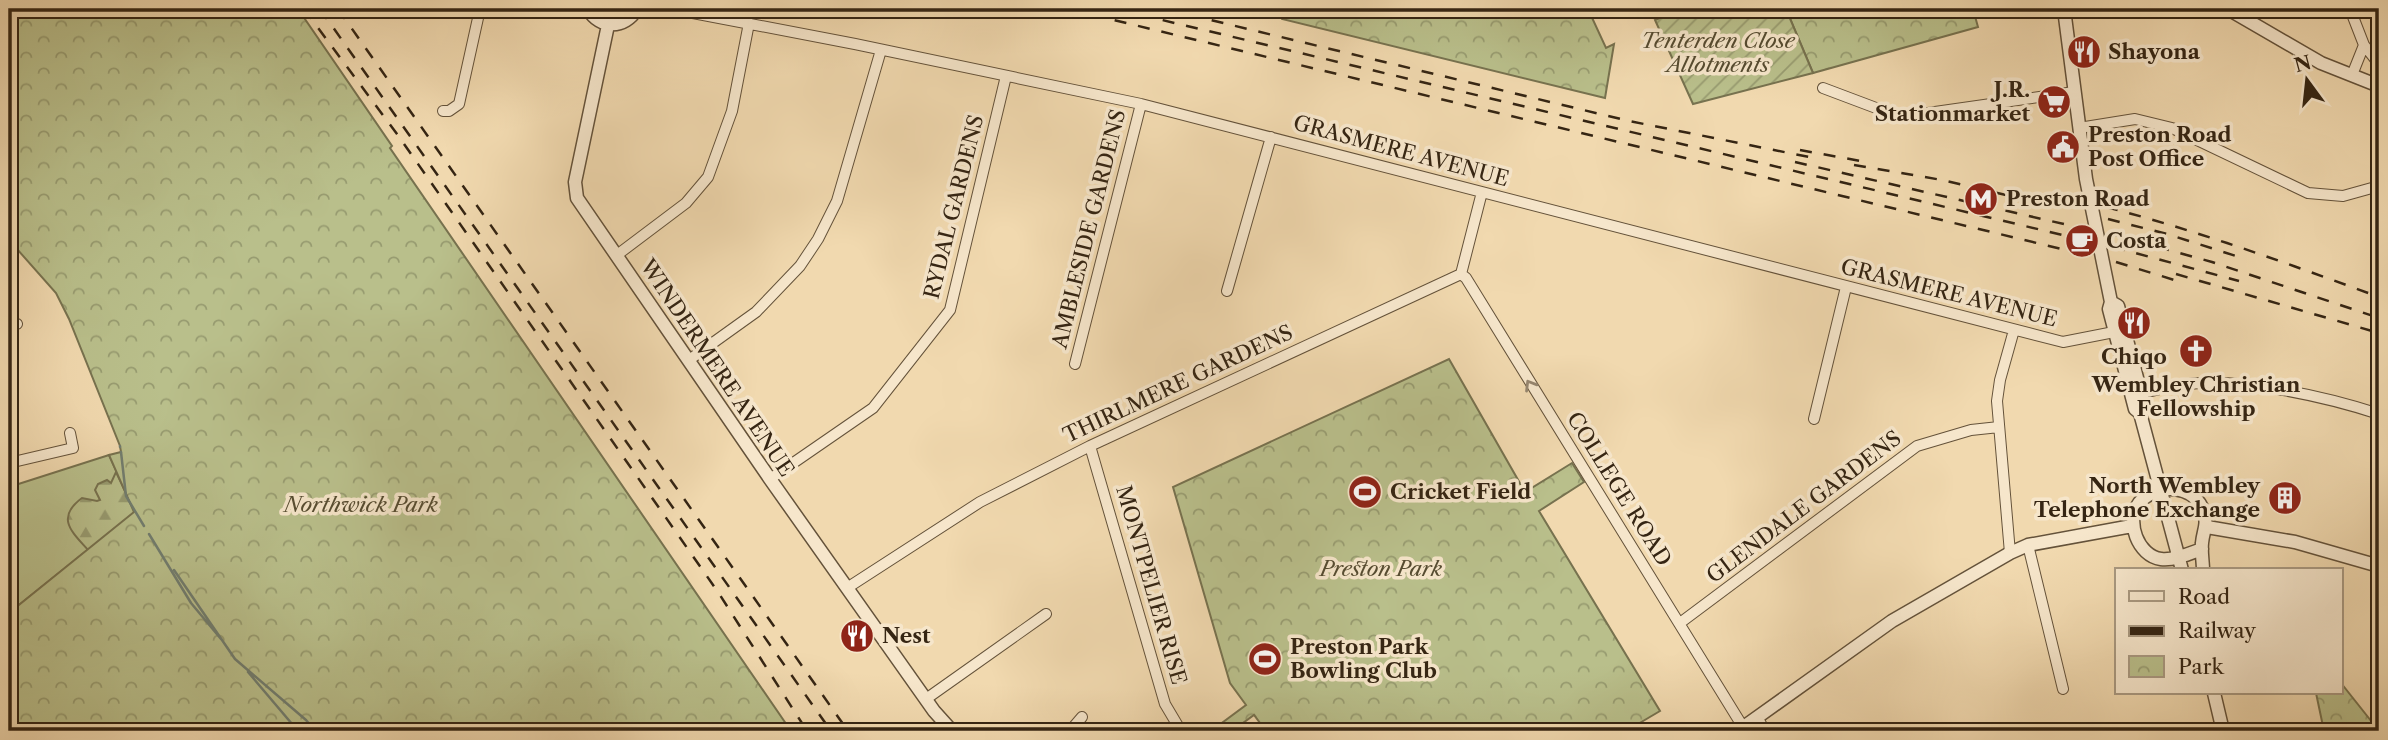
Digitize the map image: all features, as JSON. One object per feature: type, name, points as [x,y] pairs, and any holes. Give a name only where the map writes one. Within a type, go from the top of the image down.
[{"type":"street","points":[[443,111],[449,111],[459,104],[480,9]]},
{"type":"street","points":[[588,9],[599,21],[608,25],[630,19],[637,9]]},
{"type":"street","name":"GRASMERE AVENUE","points":[[672,9],[1141,104],[2067,342],[2115,332]]},
{"type":"street","points":[[2064,9],[2087,186],[2111,302],[2109,309],[2135,409],[2140,412],[2181,568]]},
{"type":"street","points":[[2228,9],[2321,64],[2379,83]]},
{"type":"street","points":[[2350,9],[2364,45],[2379,64]]},
{"type":"street","points":[[617,255],[676,212],[708,177],[732,111],[749,23]]},
{"type":"street","name":"WINDERMERE AVENUE","points":[[608,25],[575,182],[577,198],[770,479],[926,699],[952,731]]},
{"type":"street","points":[[2351,75],[2364,45]]},
{"type":"street","points":[[689,360],[756,313],[800,266],[818,239],[837,201],[881,50]]},
{"type":"street","name":"RYDAL GARDENS","points":[[770,479],[873,408],[950,310],[1006,76]]},
{"type":"street","points":[[1823,89],[1900,117],[2074,92]]},
{"type":"street","name":"AMBLESIDE GARDENS","points":[[1075,364],[1141,104]]},
{"type":"street","points":[[2079,128],[2144,120],[2172,128],[2308,193],[2343,196],[2379,186]]},
{"type":"street","points":[[1227,291],[1271,137]]},
{"type":"street","points":[[1461,274],[1482,192]]},
{"type":"street","name":"THIRLMERE GARDENS","points":[[847,588],[980,502],[1090,446],[1461,274]]},
{"type":"street","name":"COLLEGE ROAD","points":[[1461,274],[1466,278],[1680,623],[1741,729]]},
{"type":"street","points":[[1814,419],[1846,287]]},
{"type":"street","points":[[2111,302],[2118,306],[2141,393],[2144,406],[2140,412]]},
{"type":"street","points":[[2010,552],[1997,401],[2014,330]]},
{"type":"street","points":[[2141,393],[2189,384],[2235,384],[2325,398],[2379,414]]},
{"type":"street","name":"GLENDALE GARDENS","points":[[1680,623],[1917,446],[1971,429],[1999,427]]},
{"type":"street","points":[[9,463],[74,448],[70,433]]},
{"type":"street","name":"MONTPELIER RISE","points":[[1090,446],[1163,696],[1169,713],[1181,731]]},
{"type":"street","points":[[2202,549],[2162,559],[2152,556],[2141,546],[2132,526],[2139,503],[2160,491],[2179,489],[2201,503],[2207,527],[2202,542],[2203,568]]},
{"type":"street","points":[[1741,729],[1892,621],[2010,552],[2028,545],[2132,526]]},
{"type":"street","points":[[2207,527],[2295,542],[2379,566]]},
{"type":"street","points":[[2028,545],[2063,689]]},
{"type":"street","points":[[926,699],[1046,614]]},
{"type":"street","points":[[2214,694],[2224,731]]},
{"type":"street","points":[[1070,731],[1082,717]]},
{"type":"street","points":[[1757,717],[1765,731]]},
{"type":"green space","name":"Northwick Park","points":[[9,9],[298,9],[392,146],[390,148],[791,731],[9,731],[9,613],[134,512],[109,455],[121,452],[120,446],[69,319],[56,293],[9,240]]},
{"type":"green space","points":[[1279,9],[1588,9],[1606,48],[1614,44],[1605,98],[1282,19]]},
{"type":"green space","name":"Tenterden Close Allotments","points":[[1681,9],[1786,9],[1813,73],[1693,104],[1655,20]]},
{"type":"green space","points":[[1786,9],[1973,9],[1978,27],[1813,73]]},
{"type":"green space","name":"Preston Park","points":[[1449,359],[1525,492],[1572,463],[1584,482],[1539,511],[1660,711],[1626,731],[1266,731],[1254,715],[1232,731],[1211,731],[1246,705],[1230,683],[1173,487]]},
{"type":"green space","points":[[109,455],[135,512],[9,613],[9,487]]},
{"type":"green space","points":[[116,472],[135,512],[88,550],[69,525],[69,512],[82,498],[100,500],[95,490],[98,484],[107,480],[111,483]]},
{"type":"green space","points":[[2342,684],[2379,731],[2324,731],[2316,694],[2342,694]]},
{"type":"waterway","points":[[121,452],[126,496],[144,526]]},
{"type":"waterway","points":[[149,534],[191,603],[221,639]]},
{"type":"waterway","points":[[174,570],[235,659],[306,720],[315,731]]},
{"type":"waterway","points":[[248,672],[298,731]]},
{"type":"railway","points":[[304,9],[397,134],[718,592],[807,731]]},
{"type":"railway","points":[[320,9],[831,731]]},
{"type":"railway","points":[[338,9],[848,731]]},
{"type":"railway","points":[[1068,9],[2074,252]]},
{"type":"railway","points":[[1116,9],[2071,237]]},
{"type":"railway","points":[[1165,9],[1629,121],[1809,157]]},
{"type":"railway","points":[[1800,150],[1866,162]]},
{"type":"railway","points":[[1795,162],[2068,225]]},
{"type":"railway","points":[[1854,165],[1942,180],[2065,209]]},
{"type":"railway","points":[[2106,207],[2210,237],[2379,297]]},
{"type":"railway","points":[[2108,219],[2236,256]]},
{"type":"railway","points":[[2111,234],[2212,262],[2379,318]]},
{"type":"railway","points":[[2113,247],[2239,281]]},
{"type":"railway","points":[[2116,262],[2184,283]]},
{"type":"railway","points":[[2176,274],[2379,333]]},
{"type":"place","name":"Shayona","points":[[2084,52]]},
{"type":"place","name":"J.R. Stationmarket","points":[[2054,102]]},
{"type":"place","name":"Preston Road Post Office","points":[[2063,147]]},
{"type":"place","name":"Preston Road","points":[[1981,199]]},
{"type":"place","name":"Costa","points":[[2082,241]]},
{"type":"place","name":"Chiqo","points":[[2134,323]]},
{"type":"place","name":"Wembley Christian Fellowship","points":[[2196,351]]},
{"type":"place","name":"Cricket Field","points":[[1365,492]]},
{"type":"place","name":"North Wembley Telephone Exchange","points":[[2285,498]]},
{"type":"place","name":"Nest","points":[[857,636]]},
{"type":"place","name":"Preston Park Bowling Club","points":[[1265,659]]}]
